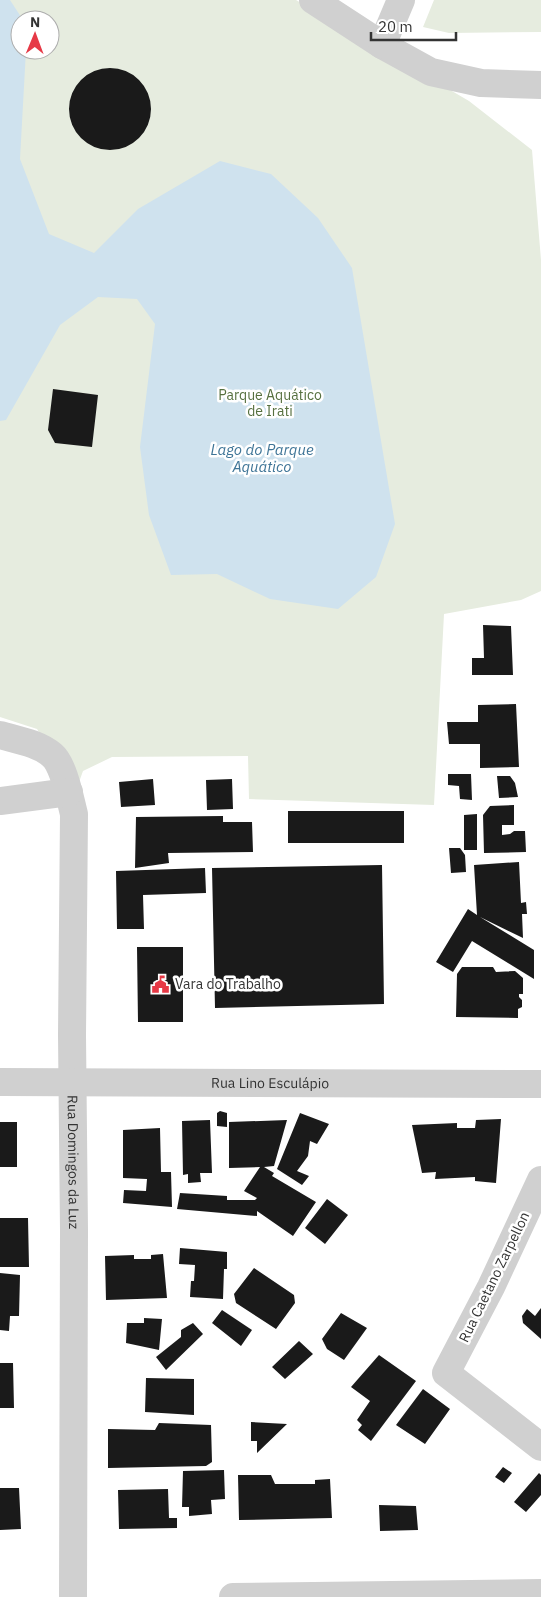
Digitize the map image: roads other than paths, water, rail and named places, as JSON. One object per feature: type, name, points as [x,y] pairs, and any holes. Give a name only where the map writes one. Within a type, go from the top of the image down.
[{"type":"street","points":[[313,0],[382,45],[431,72],[481,83],[541,85]]},
{"type":"street","points":[[382,45],[401,0]]},
{"type":"street","name":"Rua Domingos da Luz","points":[[0,735],[31,743],[53,755],[69,792],[74,814],[72,1081],[74,1231],[73,1597]]},
{"type":"street","points":[[0,800],[69,792]]},
{"type":"street","name":"Rua Lino Esculápio","points":[[0,1082],[541,1084]]},
{"type":"street","name":"Rua Caetano Zarpellon","points":[[541,1180],[491,1287],[446,1373],[541,1447]]},
{"type":"street","points":[[233,1597],[541,1593]]},
{"type":"water","name":"Lago do Parque Aquático","points":[[0,0],[10,0],[16,10],[10,10],[10,60],[25,60],[20,159],[49,234],[94,253],[138,209],[220,161],[271,174],[318,218],[352,268],[395,524],[376,577],[338,609],[270,599],[217,574],[171,575],[149,515],[140,447],[155,324],[137,299],[98,297],[60,325],[6,420],[0,421]]},
{"type":"place","name":"Vara do Trabalho","points":[[161,984]]},
{"type":"park label","name":"Parque Aquático de Irati","points":[[270,404]]}]
